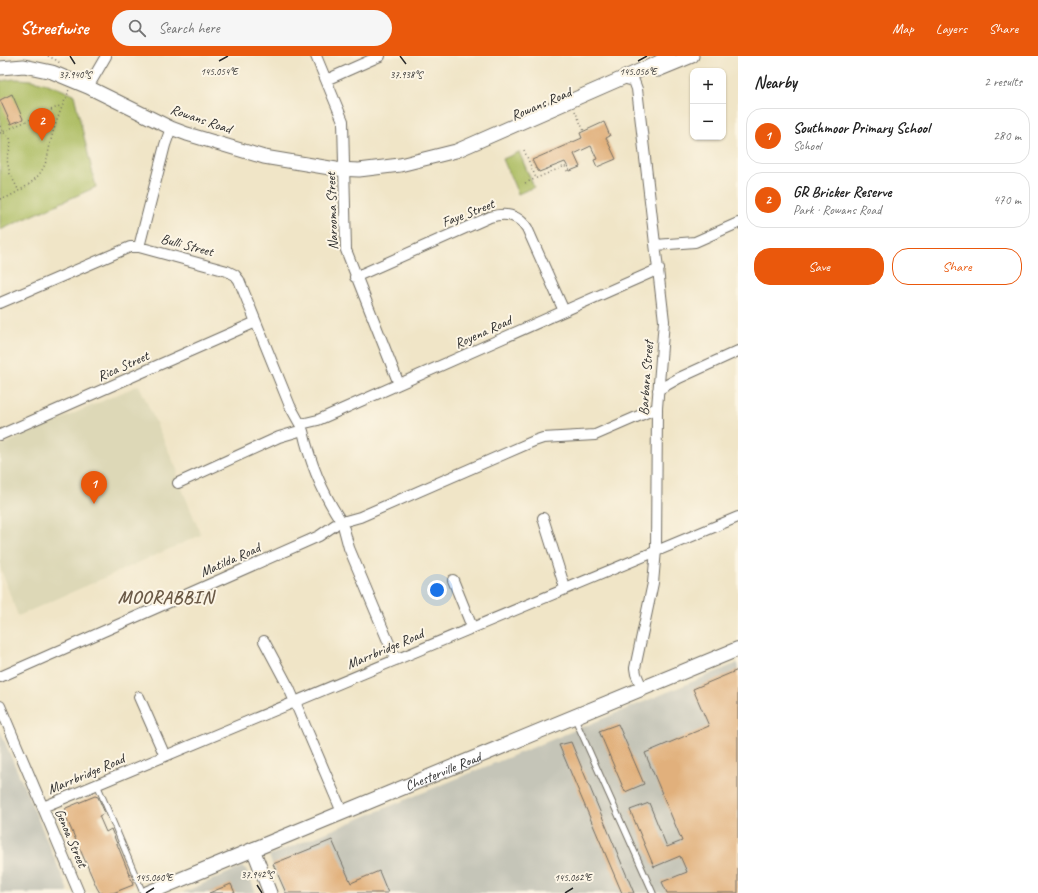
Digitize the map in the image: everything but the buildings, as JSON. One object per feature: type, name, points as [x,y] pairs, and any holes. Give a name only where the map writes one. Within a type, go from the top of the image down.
[{"type":"main road","name":"Chesterville Road","points":[[148,893],[738,649]]},
{"type":"street","points":[[85,86],[106,56]]},
{"type":"street","name":"Narooma Street","points":[[316,56],[343,121],[346,250],[355,277],[399,384]]},
{"type":"street","points":[[326,80],[380,56]]},
{"type":"street","name":"Rowans Road","points":[[540,118],[573,108],[669,56]]},
{"type":"street","name":"Rowans Road","points":[[0,68],[24,66],[52,72],[85,86],[171,128],[264,157],[345,170],[365,170],[400,165],[456,151],[540,118],[628,79],[692,56]]},
{"type":"street","name":"Barbara Street","points":[[628,79],[637,89],[664,321],[657,408],[656,550],[650,596],[636,668],[636,674],[642,688]]},
{"type":"street","points":[[139,247],[165,145],[171,128]]},
{"type":"street","name":"Faye Street","points":[[355,277],[490,217],[506,214],[517,218],[527,228],[564,311]]},
{"type":"street","points":[[656,245],[694,242],[738,223]]},
{"type":"street","name":"Bulli Street","points":[[0,303],[127,248],[139,247],[232,273],[239,280],[307,449],[396,660]]},
{"type":"street","name":"Royena Road","points":[[178,482],[659,269]]},
{"type":"street","name":"Rica Street","points":[[0,435],[256,322]]},
{"type":"street","points":[[658,390],[679,378],[738,352]]},
{"type":"street","points":[[661,358],[669,378],[679,378]]},
{"type":"street","name":"Matilda Road","points":[[0,677],[534,441],[543,438],[595,435],[657,408]]},
{"type":"street","name":"Marrbridge Road","points":[[43,807],[738,517]]},
{"type":"street","points":[[542,518],[565,588]]},
{"type":"street","points":[[453,580],[472,627]]},
{"type":"street","points":[[264,641],[295,702],[342,812]]},
{"type":"street","points":[[139,697],[165,756]]},
{"type":"street","name":"Genoa Street","points":[[0,706],[79,893]]},
{"type":"street","points":[[253,849],[270,893]]},
{"type":"lane","points":[[574,716],[653,893]]},
{"type":"lane","points":[[97,784],[143,893]]},
{"type":"path","points":[[64,89],[85,86]]},
{"type":"path","points":[[0,199],[6,198],[32,182],[44,168],[54,126],[69,91]]},
{"type":"path","points":[[0,133],[63,105]]},
{"type":"path","points":[[573,108],[584,131]]},
{"type":"path","points":[[0,126],[3,132],[10,138],[11,144],[7,160],[10,174],[19,191]]},
{"type":"path","points":[[524,150],[536,178]]},
{"type":"path","points":[[525,183],[564,166],[568,173]]},
{"type":"shaded area","points":[[139,385],[178,472],[176,474],[201,535],[18,616],[0,567],[0,446]]},
{"type":"shaded area","points":[[738,663],[738,893],[284,893],[269,856]]},
{"type":"shaded area","points":[[0,731],[38,819],[69,893],[0,893]]},
{"type":"shaded area","points":[[242,867],[246,869],[256,893],[182,893]]},
{"type":"green space","points":[[14,79],[45,83],[74,95],[96,187],[0,230],[0,81]]},
{"type":"green space","points":[[519,152],[534,187],[518,194],[503,159]]},
{"type":"place","name":"GR Bricker Reserve","points":[[42,141]]},
{"type":"place","name":"Southmoor Primary School","points":[[94,504]]},
{"type":"district","name":"MOORABBIN","points":[[166,597]]}]
